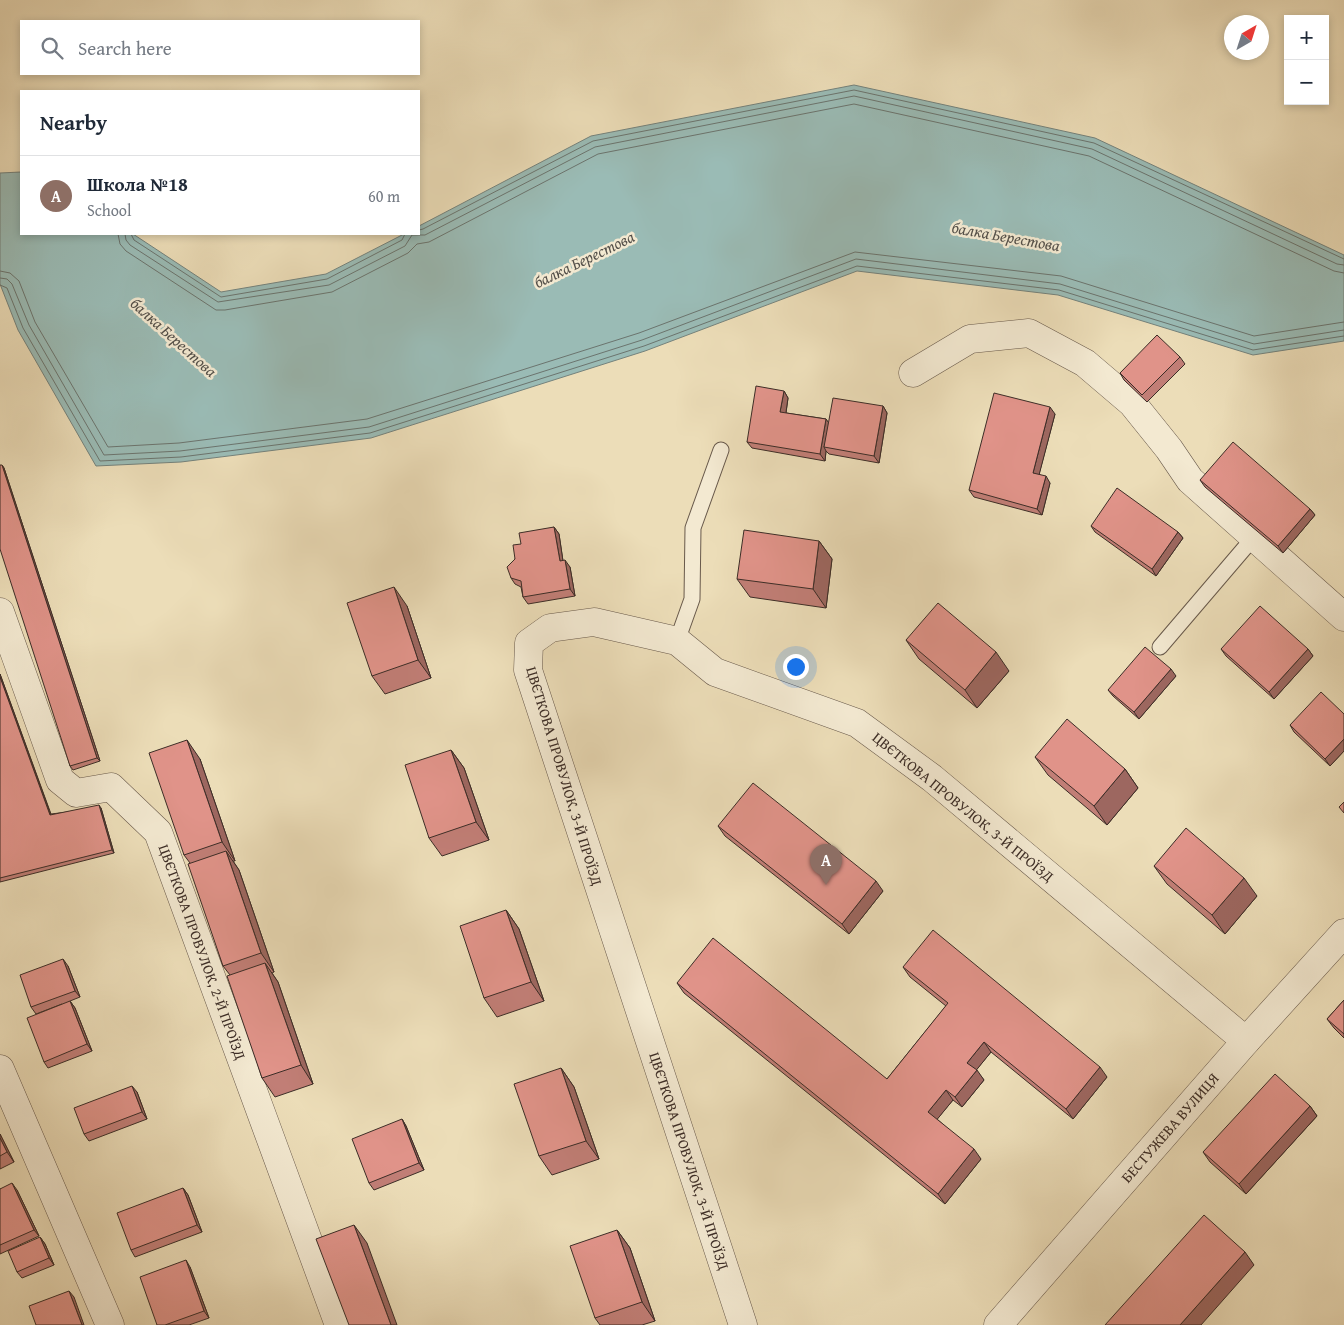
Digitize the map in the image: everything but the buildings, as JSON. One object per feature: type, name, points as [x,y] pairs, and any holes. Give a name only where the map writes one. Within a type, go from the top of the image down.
[{"type":"street","points":[[913,373],[970,339],[1029,333],[1085,363],[1132,403],[1190,480],[1344,617]]},
{"type":"street","name":"ЦВЄТКОВА ПРОВУЛОК, 2-Й ПРОЇЗД","points":[[0,612],[60,780],[76,793],[111,787],[158,832],[339,1325]]},
{"type":"street","name":"ЦВЄТКОВА ПРОВУЛОК, 3-Й ПРОЇЗД","points":[[743,1325],[528,670],[529,643],[550,628],[594,622],[677,641],[715,672],[857,723],[932,778],[1246,1041]]},
{"type":"street","name":"БЕСТУЖЕВА ВУЛИЦЯ","points":[[998,1325],[1246,1041],[1344,933]]},
{"type":"street","points":[[0,1069],[110,1325]]},
{"type":"lane","points":[[677,641],[692,599],[693,528],[721,450]]},
{"type":"lane","points":[[1160,647],[1254,537]]},
{"type":"water","name":"балка Берестова","points":[[854,85],[1095,138],[1344,255],[1344,341],[1253,355],[1058,295],[857,271],[645,351],[371,438],[181,462],[96,466],[18,330],[0,284],[0,173],[20,172],[20,235],[135,235],[221,292],[326,274],[402,235],[420,235],[420,225],[591,136]]},
{"type":"place","name":"Школа №18","points":[[826,885]]}]
